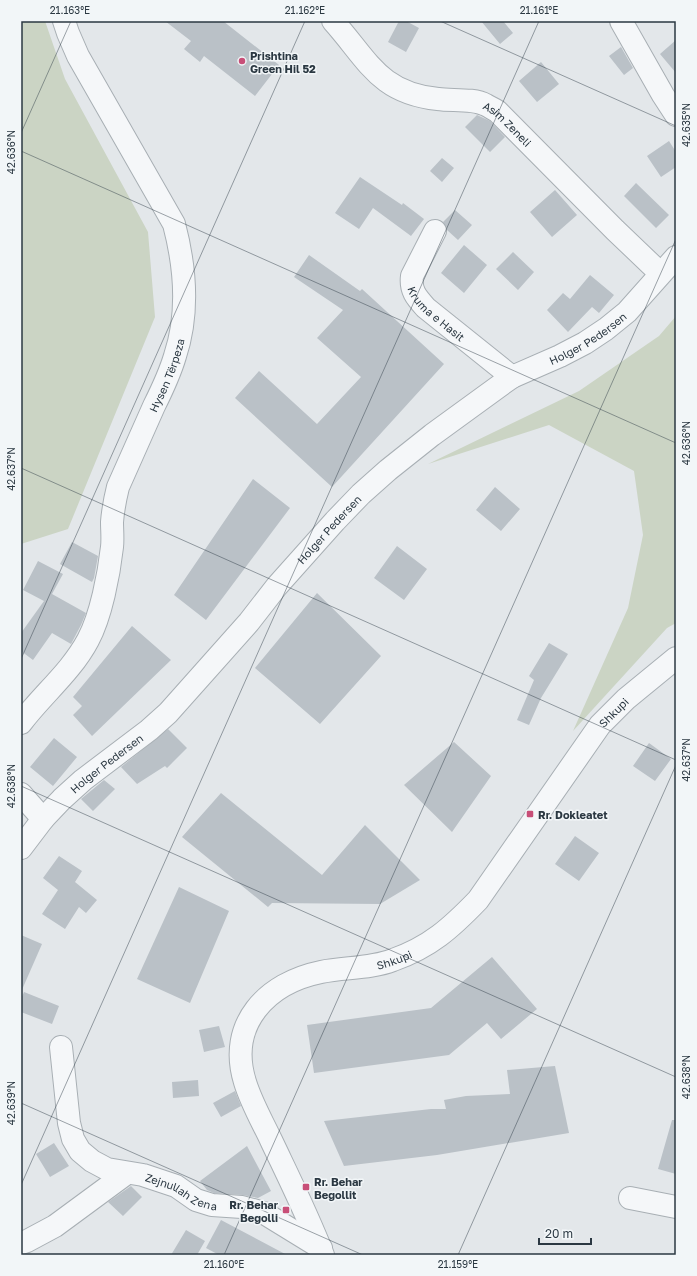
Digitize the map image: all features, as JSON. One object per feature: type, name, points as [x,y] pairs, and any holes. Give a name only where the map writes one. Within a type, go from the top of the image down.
[{"type":"street","name":"Hysen Tërpeza","points":[[21,723],[34,706],[74,662],[88,640],[98,613],[105,585],[112,546],[114,505],[118,487],[176,356],[184,304],[180,250],[174,224],[78,56],[64,21]]},
{"type":"street","name":"Asim Zeneli","points":[[333,21],[380,77],[395,88],[437,99],[464,100],[485,104],[497,111],[615,230],[660,273]]},
{"type":"street","points":[[621,21],[676,115]]},
{"type":"street","name":"Kruma e Hasit","points":[[435,231],[412,276],[411,284],[415,296],[426,308],[512,377]]},
{"type":"street","name":"Holger Pedersen","points":[[21,848],[43,819],[62,799],[83,780],[168,713],[249,622],[277,586],[361,494],[388,470],[432,435],[512,377],[560,356],[585,343],[627,312],[660,273],[676,257]]},
{"type":"street","name":"Shkupi","points":[[322,1251],[309,1220],[253,1104],[245,1082],[240,1061],[240,1041],[247,1023],[258,1006],[275,991],[297,980],[321,972],[391,961],[416,951],[434,941],[456,924],[478,900],[600,724],[626,699],[676,658]]},
{"type":"street","points":[[21,794],[43,819]]},
{"type":"street","name":"Zejnullah Zena","points":[[61,1047],[69,1123],[73,1139],[80,1151],[92,1161],[106,1169],[143,1175],[176,1186],[196,1200],[212,1205],[242,1206],[264,1213],[322,1251]]},
{"type":"street","points":[[21,1243],[55,1226],[127,1172]]},
{"type":"street","points":[[630,1198],[676,1207]]},
{"type":"green space","points":[[21,21],[45,21],[65,79],[148,232],[155,317],[68,529],[21,544]]},
{"type":"green space","points":[[676,316],[676,623],[667,628],[573,731],[628,608],[643,535],[634,471],[549,425],[428,464],[579,391],[659,336]]},
{"type":"building","name":"Prishtina Green Hil 52","points":[[165,21],[223,21],[279,65],[255,96],[204,56],[200,62],[184,49],[191,41]]},
{"type":"building","points":[[399,21],[406,21],[419,28],[406,52],[388,42]]},
{"type":"building","points":[[481,21],[503,21],[513,33],[500,44]]},
{"type":"building","points":[[676,40],[676,73],[660,54]]},
{"type":"building","points":[[621,47],[633,68],[624,75],[609,56]]},
{"type":"building","points":[[541,62],[559,84],[537,102],[519,81]]},
{"type":"building","points":[[477,115],[490,121],[505,137],[490,152],[465,127]]},
{"type":"building","points":[[669,141],[676,152],[676,167],[661,177],[647,156]]},
{"type":"building","points":[[442,158],[454,168],[442,182],[430,171]]},
{"type":"building","points":[[360,177],[402,205],[403,203],[424,219],[411,236],[373,208],[359,229],[335,213]]},
{"type":"building","points":[[636,183],[669,215],[656,228],[624,196]]},
{"type":"building","points":[[555,190],[577,215],[552,237],[530,212]]},
{"type":"building","points":[[455,210],[472,225],[458,240],[447,230],[443,222]]},
{"type":"building","points":[[464,245],[487,265],[464,293],[441,273]]},
{"type":"building","points":[[513,252],[534,272],[518,290],[496,269]]},
{"type":"building","points":[[309,255],[360,291],[362,289],[444,364],[332,487],[235,398],[259,371],[317,424],[361,377],[317,338],[343,310],[294,277]]},
{"type":"building","points":[[590,275],[614,295],[599,313],[592,307],[568,332],[547,310],[563,293],[570,299]]},
{"type":"building","points":[[253,479],[290,508],[206,620],[174,595]]},
{"type":"building","points":[[495,487],[520,509],[501,531],[476,510]]},
{"type":"building","points":[[72,542],[98,556],[92,582],[60,564]]},
{"type":"building","points":[[397,546],[427,569],[404,600],[374,578]]},
{"type":"building","points":[[38,561],[63,574],[52,594],[86,613],[71,644],[52,633],[33,660],[21,651],[21,633],[44,601],[23,590]]},
{"type":"building","points":[[317,593],[381,656],[320,724],[255,668]]},
{"type":"building","points":[[132,626],[171,660],[92,736],[73,715],[82,706],[73,697]]},
{"type":"building","points":[[549,643],[568,654],[541,698],[529,725],[517,720],[534,680],[529,676]]},
{"type":"building","points":[[168,729],[187,748],[167,768],[165,766],[137,784],[121,767]]},
{"type":"building","points":[[54,738],[77,757],[53,786],[30,767]]},
{"type":"building","points":[[454,742],[491,776],[452,832],[404,785]]},
{"type":"building","points":[[649,743],[671,759],[655,781],[633,766]]},
{"type":"building","points":[[104,780],[115,789],[93,811],[81,799]]},
{"type":"building","points":[[221,793],[322,875],[365,825],[420,880],[380,904],[272,903],[268,907],[182,837]]},
{"type":"building","points":[[575,836],[599,853],[579,881],[555,864]]},
{"type":"building","points":[[59,856],[82,871],[75,882],[97,900],[86,913],[79,907],[65,929],[42,914],[58,890],[43,878]]},
{"type":"building","points":[[179,887],[229,911],[190,1003],[137,979]]},
{"type":"building","points":[[21,935],[42,944],[21,992]]},
{"type":"building","points":[[492,957],[537,1009],[501,1039],[487,1023],[449,1055],[314,1073],[307,1025],[431,1008]]},
{"type":"building","points":[[24,992],[59,1006],[52,1024],[21,1012],[21,999]]},
{"type":"building","points":[[219,1026],[225,1047],[204,1052],[199,1030]]},
{"type":"building","points":[[555,1066],[569,1133],[437,1155],[344,1166],[324,1121],[431,1109],[446,1109],[444,1100],[466,1096],[510,1094],[507,1070]]},
{"type":"building","points":[[198,1080],[199,1096],[173,1098],[172,1082]]},
{"type":"building","points":[[235,1091],[241,1106],[221,1117],[213,1103]]},
{"type":"building","points":[[672,1120],[676,1120],[676,1174],[658,1169]]},
{"type":"building","points":[[54,1143],[69,1166],[50,1177],[36,1154]]},
{"type":"building","points":[[247,1146],[271,1191],[258,1198],[243,1195],[214,1193],[207,1190],[200,1181]]},
{"type":"building","points":[[131,1186],[142,1197],[123,1216],[108,1202]]},
{"type":"building","points":[[221,1220],[287,1255],[219,1255],[206,1248]]},
{"type":"building","points":[[186,1230],[205,1241],[197,1255],[171,1255]]},
{"type":"place","name":"Prishtina Green Hil 52","points":[[242,61]]},
{"type":"place","name":"Rr. Dokleatet","points":[[530,814]]},
{"type":"place","name":"Rr. Behar Begollit","points":[[306,1187]]},
{"type":"place","name":"Rr. Behar Begolli","points":[[286,1210]]}]
